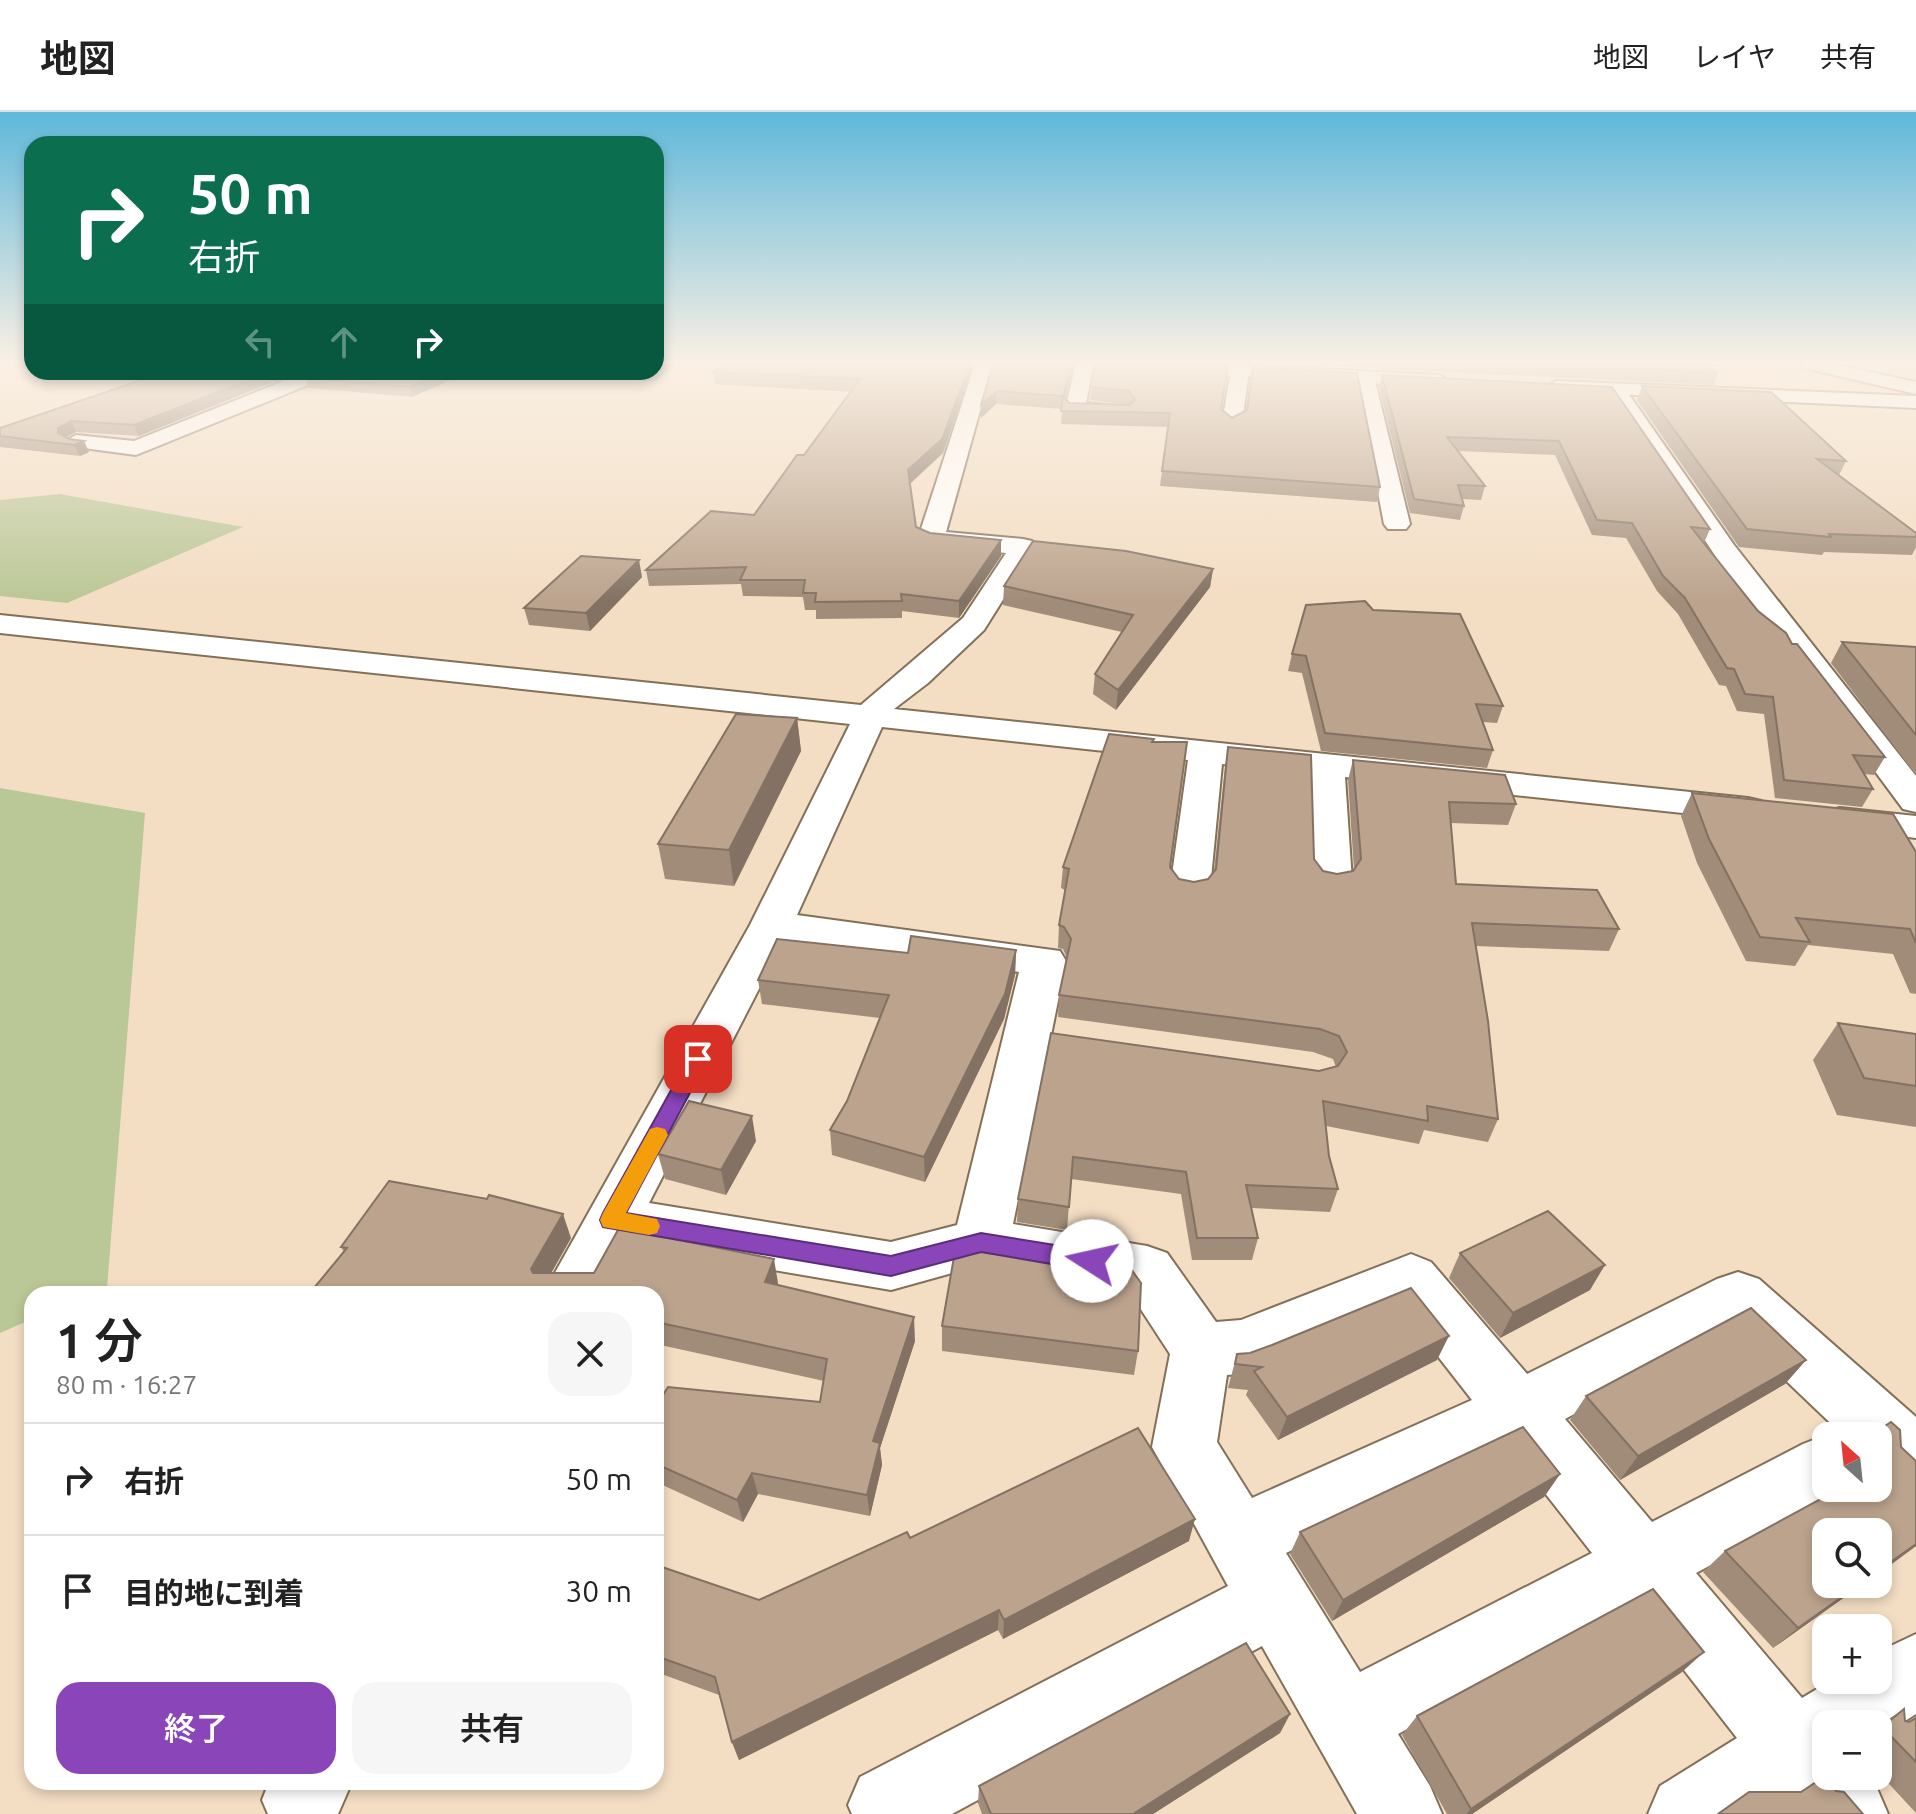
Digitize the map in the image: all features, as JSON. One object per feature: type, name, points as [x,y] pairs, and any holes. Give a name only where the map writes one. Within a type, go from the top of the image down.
[{"type":"main road","points":[[97,443],[136,448],[147,443]]},
{"type":"main road","points":[[576,1286],[771,925],[870,717],[877,706],[917,676],[974,624],[1023,547],[931,538],[960,443]]},
{"type":"main road","points":[[1379,443],[1397,524]]},
{"type":"main road","points":[[1654,443],[1725,551],[1916,801]]},
{"type":"main road","points":[[0,624],[1916,827]]},
{"type":"main road","points":[[1190,889],[1206,753]]},
{"type":"main road","points":[[1326,765],[1332,881]]},
{"type":"main road","points":[[771,925],[1044,961],[1050,1036],[981,1242]]},
{"type":"main road","points":[[611,1220],[891,1266],[981,1242],[1147,1270],[1201,1350],[1184,1447],[1402,1814]]},
{"type":"main road","points":[[1201,1350],[1242,1347],[1411,1279],[1642,1563],[1812,1728]]},
{"type":"main road","points":[[888,1805],[1257,1570],[1518,1411],[1738,1297],[1894,1445]]},
{"type":"main road","points":[[1347,1720],[1812,1474]]},
{"type":"main road","points":[[1854,1710],[1916,1671]]},
{"type":"main road","points":[[1688,1814],[1812,1736]]},
{"type":"main road","points":[[1839,1790],[1848,1814]]},
{"type":"green space","points":[[60,494],[243,527],[67,603],[0,596],[0,500]]},
{"type":"green space","points":[[0,788],[145,813],[107,1286],[24,1286],[24,1322],[0,1333]]},
{"type":"building","points":[[813,443],[937,443],[908,470],[916,527],[930,533],[1001,540],[959,601],[901,594],[902,601],[815,602],[816,593],[803,593],[805,580],[740,580],[746,567],[646,570],[711,511],[754,515],[797,455],[804,455]]},
{"type":"building","points":[[1166,443],[1371,443],[1380,487],[1162,471]]},
{"type":"building","points":[[1400,443],[1452,443],[1485,486],[1458,485],[1464,506],[1414,499]]},
{"type":"building","points":[[1560,443],[1651,443],[1710,529],[1691,527],[1758,611],[1786,633],[1792,644],[1797,644],[1885,757],[1853,755],[1873,789],[1784,780],[1773,697],[1745,694],[1734,669],[1727,668],[1685,598],[1663,576],[1632,523],[1597,520]]},
{"type":"building","points":[[1684,443],[1827,443],[1846,461],[1817,459],[1916,533],[1916,537],[1829,534],[1831,537],[1747,529]]},
{"type":"building","points":[[1033,541],[1126,551],[1213,569],[1118,690],[1095,674],[1133,615],[1004,586]]},
{"type":"building","points":[[581,556],[639,560],[586,613],[524,608]]},
{"type":"building","points":[[1365,601],[1373,610],[1460,614],[1503,706],[1476,704],[1493,750],[1325,733],[1306,656],[1292,654],[1306,605]]},
{"type":"building","points":[[1842,642],[1916,647],[1916,735]]},
{"type":"building","points":[[736,714],[797,718],[729,850],[658,844]]},
{"type":"building","points":[[1109,734],[1154,739],[1152,742],[1187,742],[1170,867],[1179,879],[1194,882],[1208,879],[1216,869],[1228,747],[1311,755],[1314,859],[1323,871],[1337,874],[1353,871],[1361,859],[1353,760],[1505,775],[1516,804],[1449,802],[1456,884],[1597,890],[1619,929],[1472,923],[1488,1021],[1498,1119],[1427,1106],[1428,1121],[1323,1101],[1329,1156],[1338,1189],[1246,1185],[1258,1238],[1197,1238],[1186,1172],[1073,1157],[1069,1207],[1018,1199],[1051,1033],[1319,1071],[1338,1066],[1347,1052],[1339,1036],[1320,1029],[1059,995],[1071,939],[1064,927],[1059,925],[1069,869],[1063,867]]},
{"type":"building","points":[[1692,793],[1893,814],[1916,852],[1916,943],[1910,929],[1796,918],[1810,942],[1760,937],[1709,839]]},
{"type":"building","points":[[911,936],[1016,950],[1005,994],[924,1157],[830,1130],[847,1101],[889,995],[758,980],[777,939],[908,953]]},
{"type":"building","points":[[1838,1023],[1916,1034],[1916,1086],[1864,1078]]},
{"type":"building","points":[[689,1101],[752,1116],[721,1170],[658,1154]]},
{"type":"building","points":[[389,1181],[487,1199],[489,1195],[563,1214],[531,1269],[533,1273],[594,1273],[619,1228],[774,1259],[765,1282],[914,1317],[873,1441],[880,1443],[867,1495],[752,1473],[737,1500],[664,1468],[664,1393],[668,1387],[820,1402],[827,1359],[664,1324],[664,1286],[316,1286],[347,1248],[341,1247]]},
{"type":"building","points":[[1548,1211],[1605,1265],[1513,1313],[1460,1253]]},
{"type":"building","points":[[972,1246],[1004,1250],[1004,1247],[1131,1269],[1141,1283],[1138,1351],[942,1326],[955,1251]]},
{"type":"building","points":[[1411,1288],[1449,1336],[1287,1417],[1254,1371],[1262,1367],[1235,1364],[1237,1354],[1272,1345]]},
{"type":"building","points":[[1751,1308],[1806,1360],[1638,1456],[1586,1396]]},
{"type":"building","points":[[1892,1423],[1900,1430],[1901,1447],[1916,1461],[1916,1544],[1892,1561],[1892,1518],[1812,1518],[1812,1598],[1840,1598],[1818,1614],[1812,1614],[1812,1618],[1798,1628],[1725,1551],[1815,1502],[1892,1502]]},
{"type":"building","points":[[1523,1427],[1560,1474],[1343,1600],[1300,1532]]},
{"type":"building","points":[[1138,1428],[1195,1519],[1004,1620],[999,1610],[732,1742],[715,1677],[664,1659],[664,1568],[759,1600],[907,1532],[910,1538]]},
{"type":"building","points":[[1653,1589],[1704,1652],[1471,1809],[1417,1716]]},
{"type":"building","points":[[1246,1643],[1290,1714],[1133,1814],[991,1814],[979,1786]]},
{"type":"building","points":[[1904,1709],[1905,1721],[1916,1718],[1916,1762],[1892,1737],[1892,1719]]},
{"type":"building","points":[[1812,1785],[1812,1790],[1844,1792],[1863,1814],[1718,1814],[1749,1792],[1801,1792]]},
{"type":"slow traffic","points":[[649,1226],[611,1220],[657,1135]]},
{"type":"route","points":[[698,1059],[611,1220],[891,1266],[981,1242],[1092,1261]]}]
